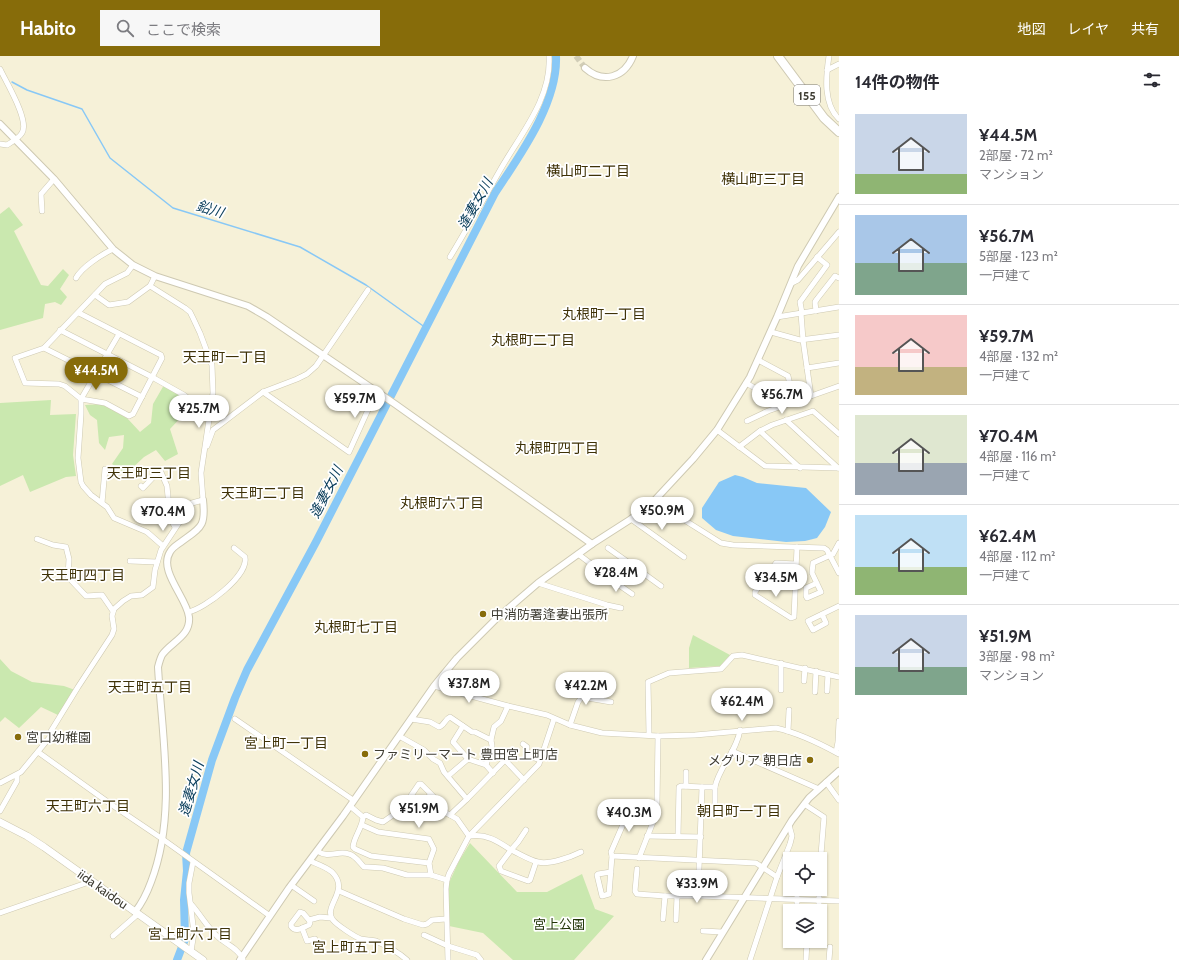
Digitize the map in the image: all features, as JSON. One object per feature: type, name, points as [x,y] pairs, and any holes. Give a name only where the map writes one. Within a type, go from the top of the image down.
[{"type":"highway","name":"155","points":[[778,56],[824,118],[839,132]]},
{"type":"main road","name":"iida kaidou","points":[[0,822],[27,836],[203,960]]},
{"type":"street","points":[[450,257],[534,112],[546,84],[550,64],[549,56]]},
{"type":"street","points":[[585,68],[590,73],[599,76],[616,76],[626,68],[633,56]]},
{"type":"street","points":[[829,56],[827,70],[828,95],[832,112],[839,119]]},
{"type":"street","points":[[827,70],[839,64]]},
{"type":"street","points":[[0,69],[22,116],[24,126],[22,133],[7,146],[0,144]]},
{"type":"street","points":[[0,124],[16,138],[54,179],[113,249],[133,265],[155,276],[248,306],[267,316],[395,404],[592,544]]},
{"type":"street","points":[[42,211],[40,194],[54,179]]},
{"type":"street","points":[[191,904],[217,936],[234,948],[241,959],[291,886],[412,719],[434,686],[457,658],[476,638],[538,583],[654,501],[694,459],[717,430],[746,383],[758,360],[798,266],[839,197]]},
{"type":"street","points":[[792,283],[798,280],[839,232]]},
{"type":"street","points":[[76,278],[79,273],[95,259],[113,249]]},
{"type":"street","points":[[811,396],[803,340],[800,302],[827,265],[817,257]]},
{"type":"street","points":[[79,313],[161,355],[162,358],[133,414],[129,416],[105,403],[81,399],[65,386],[59,384],[25,383],[16,358],[44,348],[105,284],[127,273],[133,265]]},
{"type":"street","points":[[95,295],[109,305],[128,302],[150,286],[155,276]]},
{"type":"street","points":[[816,311],[815,302],[817,299],[835,276],[839,278]]},
{"type":"street","points":[[113,936],[136,913],[147,893],[157,866],[165,810],[166,780],[158,667],[162,655],[182,637],[189,624],[188,612],[167,565],[169,553],[174,547],[193,534],[202,523],[204,515],[201,473],[214,384],[212,366],[193,318],[185,308],[150,286]]},
{"type":"street","points":[[205,451],[213,430],[263,392],[302,377],[316,366],[368,290]]},
{"type":"street","points":[[777,317],[839,307]]},
{"type":"street","points":[[60,330],[152,377],[184,395],[200,408],[210,409]]},
{"type":"street","points":[[770,332],[800,340],[839,335]]},
{"type":"street","points":[[119,334],[81,399],[78,458],[80,482],[91,495],[107,507],[114,518],[147,532],[163,546]]},
{"type":"street","points":[[44,348],[142,397]]},
{"type":"street","points":[[758,360],[788,376],[794,402]]},
{"type":"street","points":[[807,368],[839,363]]},
{"type":"street","points":[[746,383],[764,393]]},
{"type":"street","points":[[747,421],[768,411],[839,386]]},
{"type":"street","points":[[263,392],[349,452],[378,393]]},
{"type":"street","points":[[739,447],[760,431],[786,420],[813,412],[839,434]]},
{"type":"street","points":[[786,420],[839,468]]},
{"type":"street","points":[[717,430],[765,466],[839,468]]},
{"type":"street","points":[[760,431],[800,468]]},
{"type":"street","points":[[102,503],[105,469]]},
{"type":"street","points":[[141,486],[143,488],[160,470],[167,486],[170,518],[175,527]]},
{"type":"street","points":[[0,783],[17,776],[50,737],[51,731],[112,635],[114,629],[112,616],[113,611],[123,601],[131,596],[142,595],[153,587],[157,562],[163,546],[192,503],[203,500]]},
{"type":"street","points":[[654,501],[721,543],[733,545],[824,548],[828,550],[839,572]]},
{"type":"street","points":[[631,518],[684,556]]},
{"type":"street","points":[[37,539],[53,545],[66,547],[69,559],[68,578],[86,596],[102,595],[113,611]]},
{"type":"street","points":[[817,583],[812,573],[812,566],[814,562],[833,554],[839,543]]},
{"type":"street","points":[[796,564],[776,563],[755,592],[755,595],[791,618],[794,617],[797,547]]},
{"type":"street","points":[[188,612],[200,608],[215,598],[231,584],[243,568],[245,557],[234,548]]},
{"type":"street","points":[[608,548],[661,586]]},
{"type":"street","points":[[578,554],[632,594]]},
{"type":"street","points":[[130,561],[157,562]]},
{"type":"street","points":[[619,585],[632,565]]},
{"type":"street","points":[[764,581],[795,582]]},
{"type":"street","points":[[538,583],[621,608]]},
{"type":"street","points":[[822,614],[839,606]]},
{"type":"street","points":[[649,734],[648,682],[669,673],[720,669],[734,656],[742,655],[839,676]]},
{"type":"street","points":[[780,690],[782,663]]},
{"type":"street","points":[[804,682],[805,668]]},
{"type":"street","points":[[815,692],[816,671]]},
{"type":"street","points":[[827,692],[828,674]]},
{"type":"street","points":[[434,686],[546,715],[570,725],[602,734],[649,734],[658,736],[695,735],[776,728],[814,741],[837,753],[839,721]]},
{"type":"street","points":[[570,725],[578,702],[582,697],[611,702]]},
{"type":"street","points":[[486,765],[492,746],[491,740],[494,727],[501,720],[508,706]]},
{"type":"street","points":[[788,731],[789,710]]},
{"type":"street","points":[[412,719],[430,722],[438,727],[450,717],[472,732],[491,740]]},
{"type":"street","points":[[235,719],[351,803],[363,817],[362,825],[353,844],[355,849],[371,856],[429,863]]},
{"type":"street","points":[[448,960],[446,919],[447,880],[469,836],[539,764],[554,719]]},
{"type":"street","points":[[463,726],[453,742],[468,759],[486,765],[493,773]]},
{"type":"street","points":[[715,809],[715,787],[718,776],[732,751],[739,736],[740,730]]},
{"type":"street","points":[[399,736],[424,750],[433,759],[440,763],[444,772],[467,799]]},
{"type":"street","points":[[639,858],[656,817],[658,736]]},
{"type":"street","points":[[522,744],[527,747],[526,755],[540,760]]},
{"type":"street","points":[[732,751],[819,789]]},
{"type":"street","points":[[38,752],[112,805],[162,838],[270,916]]},
{"type":"street","points":[[448,776],[468,759]]},
{"type":"street","points":[[450,815],[505,760],[524,780]]},
{"type":"street","points":[[706,960],[744,897],[764,868],[789,825],[804,804],[839,771]]},
{"type":"street","points":[[686,772],[686,786]]},
{"type":"street","points":[[0,811],[17,781],[17,776]]},
{"type":"street","points":[[826,782],[839,800]]},
{"type":"street","points":[[430,794],[422,804],[411,808],[407,806],[406,803],[419,784],[421,784],[440,803],[441,813]]},
{"type":"street","points":[[678,836],[679,789],[681,786],[715,787]]},
{"type":"street","points":[[698,896],[702,787]]},
{"type":"street","points":[[804,804],[824,817],[821,852]]},
{"type":"street","points":[[611,872],[597,875],[602,896],[609,894],[611,872],[612,856],[611,852],[631,806],[656,817]]},
{"type":"street","points":[[363,817],[366,815],[382,822],[393,815],[400,814],[417,816],[446,813],[456,819],[469,836]]},
{"type":"street","points":[[362,825],[378,832],[429,839],[434,849],[429,863],[431,875]]},
{"type":"street","points":[[750,960],[792,836],[789,825]]},
{"type":"street","points":[[526,830],[500,866],[501,872],[528,881],[530,880],[536,862]]},
{"type":"street","points":[[469,836],[477,834],[494,839],[511,850],[536,862],[542,863],[573,857],[581,852]]},
{"type":"street","points":[[647,836],[700,837]]},
{"type":"street","points":[[317,851],[326,855],[348,853],[352,854],[367,867],[383,868],[413,876],[431,875],[447,880]]},
{"type":"street","points":[[612,856],[756,863],[777,877]]},
{"type":"street","points":[[190,950],[194,933],[189,893],[192,861]]},
{"type":"street","points":[[310,861],[332,873],[338,883],[339,891],[330,910],[331,918],[334,922],[358,938],[373,940],[394,950],[407,960]]},
{"type":"street","points":[[637,869],[635,890],[637,894],[770,898],[839,902]]},
{"type":"street","points":[[0,913],[92,881]]},
{"type":"street","points":[[676,920],[678,884]]},
{"type":"street","points":[[291,886],[314,901]]},
{"type":"street","points":[[339,891],[404,919],[423,925],[432,920],[446,919]]},
{"type":"street","points":[[663,919],[665,896]]},
{"type":"street","points":[[797,896],[797,904]]},
{"type":"street","points":[[819,896],[819,904]]},
{"type":"street","points":[[300,912],[303,913],[309,920],[309,925],[297,930],[294,930],[291,926],[300,912]]},
{"type":"street","points":[[309,920],[320,916],[331,918]]},
{"type":"street","points":[[302,928],[307,941],[315,939]]},
{"type":"street","points":[[702,931],[722,932]]},
{"type":"street","points":[[424,935],[448,946],[477,955],[481,960]]},
{"type":"street","points":[[806,960],[807,948]]},
{"type":"street","points":[[829,960],[830,948]]},
{"type":"green space","points":[[9,207],[23,225],[14,231],[41,285],[48,286],[63,269],[69,275],[60,289],[67,297],[61,305],[55,302],[45,304],[43,318],[0,330],[0,214]]},
{"type":"green space","points":[[164,385],[184,396],[196,408],[184,414],[170,429],[178,454],[165,461],[156,450],[144,457],[126,474],[112,464],[123,448],[124,435],[109,437],[105,450],[99,443],[97,420],[90,415],[85,405],[102,404],[127,418],[140,432],[151,423],[153,404]]},
{"type":"green space","points":[[51,400],[50,415],[76,414],[73,455],[76,476],[66,477],[30,492],[23,475],[0,486],[0,403]]},
{"type":"green space","points":[[693,635],[730,655],[720,666],[689,668],[689,648]]},
{"type":"green space","points":[[0,659],[11,671],[32,682],[64,686],[75,690],[58,715],[41,707],[19,728],[5,717],[0,722]]},
{"type":"green space","name":"宮上公園","points":[[470,843],[517,892],[547,892],[582,874],[595,909],[614,916],[574,960],[513,960],[483,933],[449,926],[448,885],[459,861]]},
{"type":"water","points":[[735,475],[757,483],[806,488],[831,512],[825,527],[817,538],[805,541],[786,542],[733,536],[716,530],[702,518],[702,508],[719,482]]},
{"type":"waterway","name":"逢妻女川","points":[[177,960],[185,939],[184,900],[187,871],[186,853],[212,760],[235,698],[247,670],[316,542],[495,193],[536,128],[551,92],[555,74],[556,56]]},
{"type":"waterway","name":"鉛川","points":[[12,82],[27,90],[82,109],[110,158],[173,208],[300,247],[366,285],[426,328]]},
{"type":"tunnel","points":[[576,56],[585,68]]},
{"type":"place","name":"中消防署逢妻出張所","points":[[483,614]]},
{"type":"place","name":"宮口幼稚園","points":[[18,737]]},
{"type":"place","name":"ファミリーマート 豊田宮上町店","points":[[365,754]]},
{"type":"place","name":"メグリア 朝日店","points":[[810,760]]},
{"type":"district","name":"横山町二丁目","points":[[588,171]]},
{"type":"district","name":"横山町三丁目","points":[[763,179]]},
{"type":"district","name":"丸根町一丁目","points":[[604,314]]},
{"type":"district","name":"丸根町二丁目","points":[[533,340]]},
{"type":"district","name":"天王町一丁目","points":[[225,357]]},
{"type":"district","name":"丸根町四丁目","points":[[557,448]]},
{"type":"district","name":"天王町三丁目","points":[[149,473]]},
{"type":"district","name":"天王町二丁目","points":[[263,493]]},
{"type":"district","name":"丸根町六丁目","points":[[442,503]]},
{"type":"district","name":"天王町四丁目","points":[[83,575]]},
{"type":"district","name":"丸根町七丁目","points":[[356,627]]},
{"type":"district","name":"天王町五丁目","points":[[150,687]]},
{"type":"district","name":"宮上町一丁目","points":[[286,743]]},
{"type":"district","name":"天王町六丁目","points":[[88,806]]},
{"type":"district","name":"朝日町一丁目","points":[[739,811]]},
{"type":"district","name":"宮上町六丁目","points":[[190,934]]},
{"type":"district","name":"宮上町五丁目","points":[[354,947]]}]
